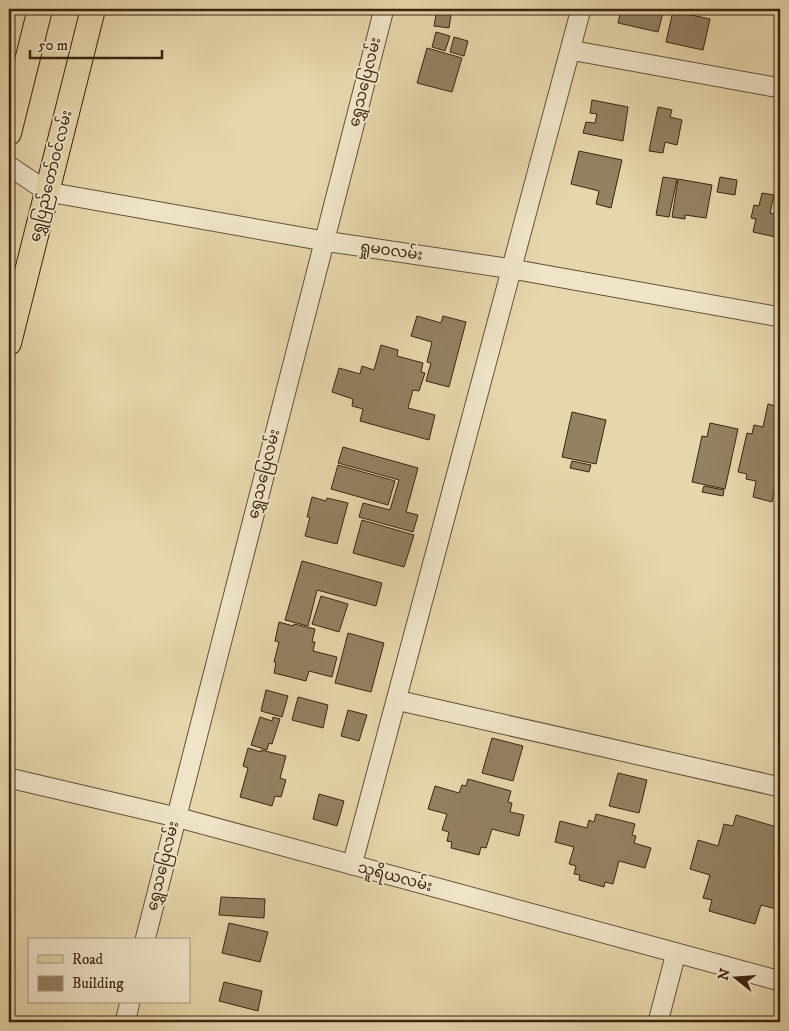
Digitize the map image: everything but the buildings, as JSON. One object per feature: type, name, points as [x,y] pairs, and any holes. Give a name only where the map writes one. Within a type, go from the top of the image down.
[{"type":"main road","points":[[9,133],[40,9]]},
{"type":"main road","name":"ရွှေပြည်တော်ဝင်လမ်း","points":[[9,342],[93,9]]},
{"type":"street","name":"ရွှေသပြေလမ်း","points":[[146,938],[384,9]]},
{"type":"street","points":[[352,865],[581,9]]},
{"type":"street","points":[[570,50],[780,88]]},
{"type":"street","name":"ရှုမဝလမ်း","points":[[9,166],[48,192],[324,241],[512,269],[780,317]]},
{"type":"street","points":[[396,700],[780,787]]},
{"type":"street","name":"သူရိယလမ်း","points":[[9,778],[176,817],[780,981]]},
{"type":"street","points":[[658,1022],[676,952]]},
{"type":"street","points":[[125,1022],[130,1004]]}]
